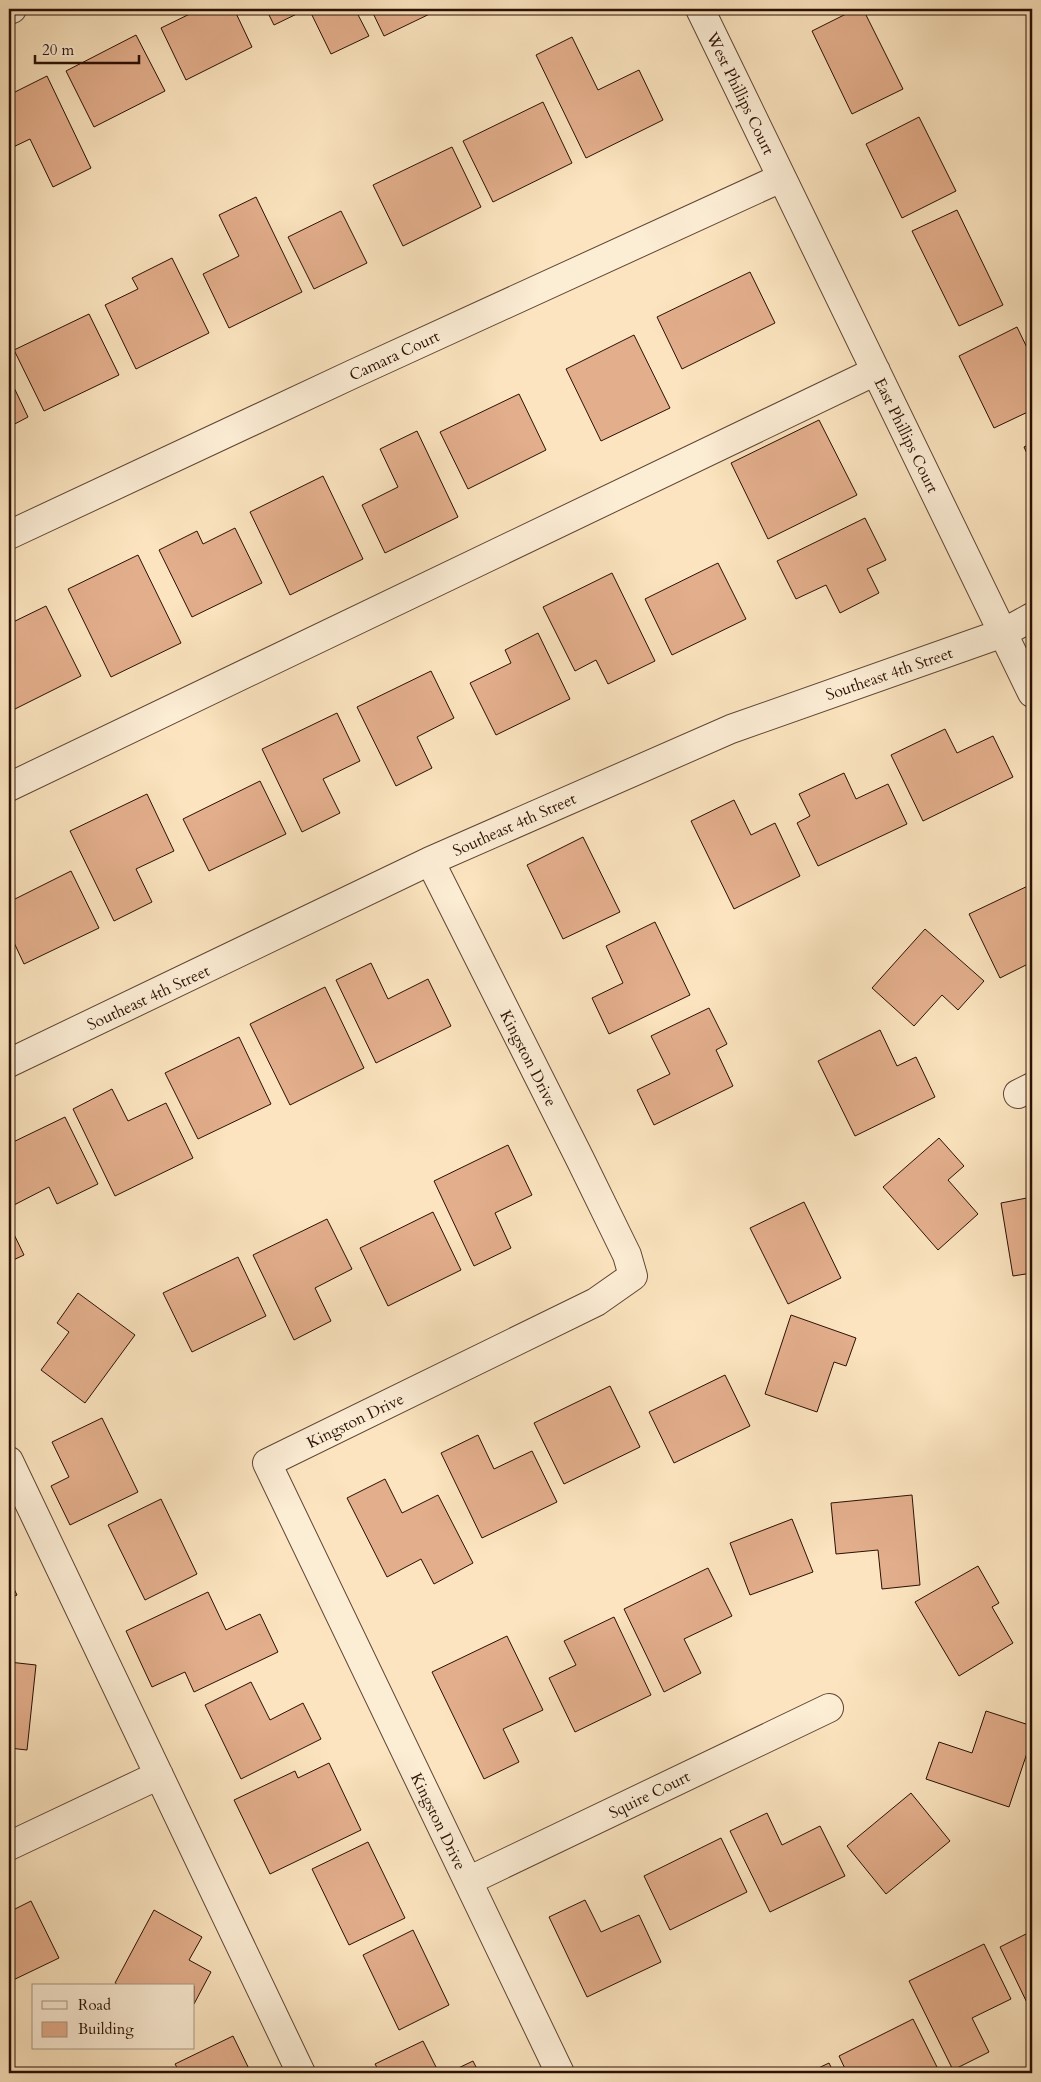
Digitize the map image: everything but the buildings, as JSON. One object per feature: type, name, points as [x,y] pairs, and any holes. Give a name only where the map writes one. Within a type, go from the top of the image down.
[{"type":"street","name":"West Phillips Court","points":[[700,9],[782,178]]},
{"type":"street","name":"East Phillips Court","points":[[782,178],[1032,693]]},
{"type":"street","name":"Camara Court","points":[[9,536],[353,374],[782,178]]},
{"type":"street","points":[[9,787],[876,371]]},
{"type":"street","name":"Southeast 4th Street","points":[[9,1063],[430,862],[731,729],[1003,633],[1032,617]]},
{"type":"street","name":"Kingston Drive","points":[[430,862],[580,1159],[627,1255],[633,1276],[596,1302],[267,1463],[560,2073]]},
{"type":"street","points":[[9,1461],[301,2073]]},
{"type":"street","name":"Squire Court","points":[[468,1881],[830,1708]]},
{"type":"street","points":[[9,1846],[159,1775]]}]
